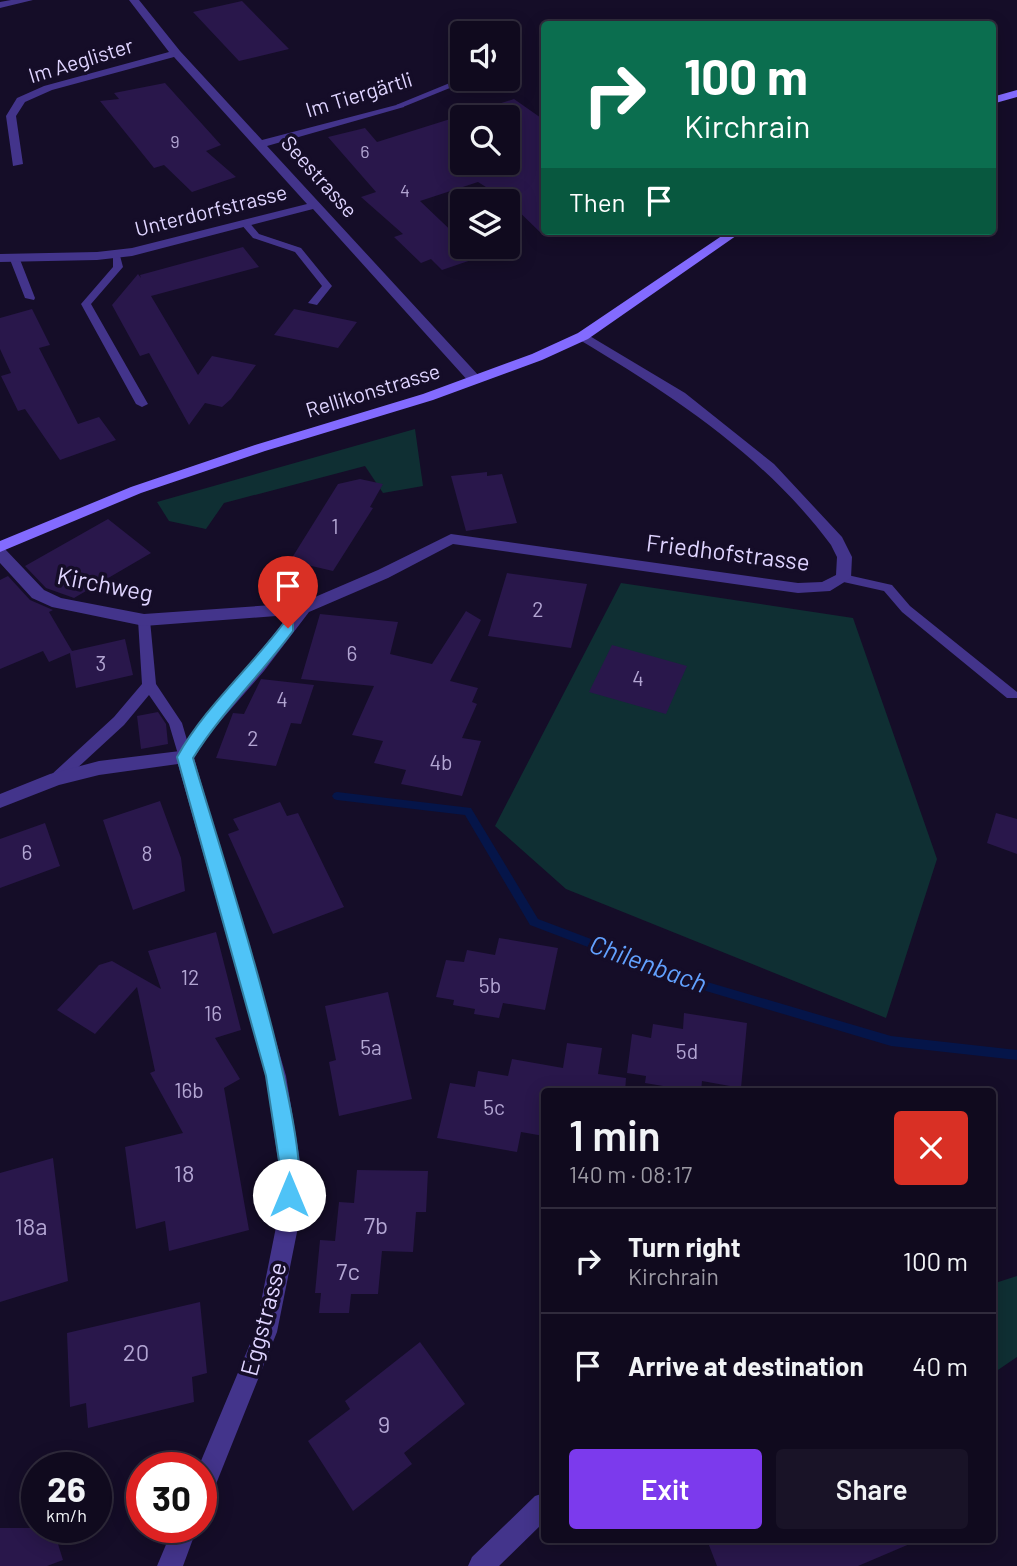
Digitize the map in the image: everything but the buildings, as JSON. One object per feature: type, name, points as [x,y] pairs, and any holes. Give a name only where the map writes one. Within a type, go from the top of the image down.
[{"type":"street","points":[[0,5],[28,0]]},
{"type":"street","name":"Seestrasse","points":[[134,0],[176,53],[475,380]]},
{"type":"street","name":"Im Aeglister","points":[[17,164],[11,116],[21,100],[48,88],[176,53]]},
{"type":"street","points":[[996,100],[1017,93]]},
{"type":"street","name":"Im Tiergärtli","points":[[260,144],[400,105]]},
{"type":"street","name":"Unterdorfstrasse","points":[[0,258],[116,254],[316,205]]},
{"type":"street","name":"Rellikonstrasse","points":[[0,547],[136,490],[475,380],[583,336],[731,235]]},
{"type":"street","name":"Friedhofstrasse","points":[[303,608],[383,574],[451,539],[798,588],[824,587],[843,578],[846,561],[838,544],[804,501],[764,462],[698,409],[583,336]]},
{"type":"street","name":"Kirchweg","points":[[0,553],[38,594],[58,603],[144,620],[303,608]]},
{"type":"street","points":[[0,802],[56,779],[99,768],[185,757],[204,728],[258,667],[303,608]]},
{"type":"street","name":"Eggstrasse","points":[[185,757],[276,1076],[290,1167],[288,1222],[266,1332],[243,1395],[217,1454]]},
{"type":"street","points":[[481,1566],[541,1508]]},
{"type":"street","points":[[170,1566],[179,1543]]},
{"type":"lane","name":"Im Tiergärtli","points":[[400,105],[450,86]]},
{"type":"lane","points":[[245,223],[256,236],[298,250],[327,286],[313,303]]},
{"type":"lane","name":"Unterdorfstrasse","points":[[116,254],[118,267],[86,304],[142,404]]},
{"type":"lane","points":[[14,257],[30,298]]},
{"type":"lane","points":[[843,578],[888,588],[906,609],[1012,695]]},
{"type":"lane","points":[[144,620],[149,685],[175,723],[185,757]]},
{"type":"lane","points":[[56,779],[119,721],[149,685]]},
{"type":"green space","points":[[415,429],[423,486],[383,493],[365,466],[224,503],[206,529],[169,521],[157,502]]},
{"type":"green space","points":[[621,583],[853,618],[937,859],[886,1018],[566,889],[495,826]]},
{"type":"green space","points":[[1017,1276],[1017,1357],[996,1371],[996,1283]]},
{"type":"waterway","name":"Chilenbach","points":[[337,796],[468,811],[534,922],[696,983],[891,1041],[1017,1055]]},
{"type":"route","points":[[288,628],[258,667],[204,728],[185,757],[276,1076],[290,1167],[289,1195]]}]
